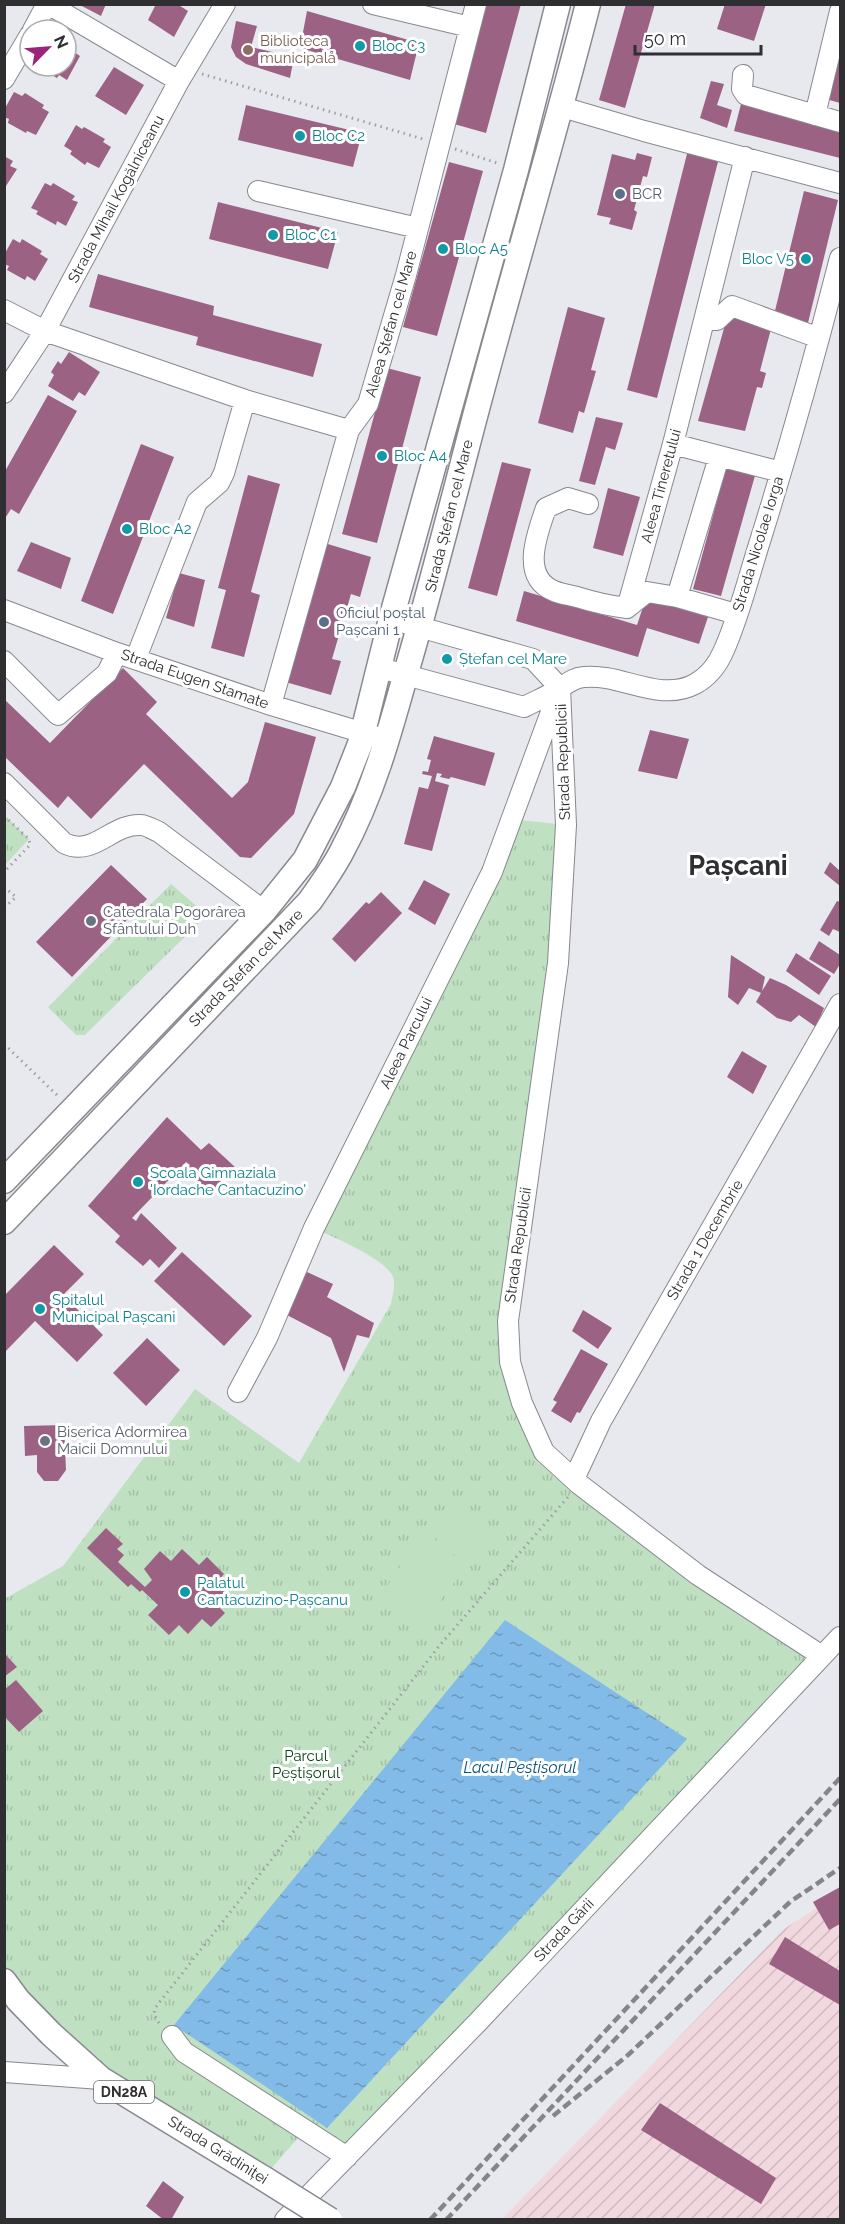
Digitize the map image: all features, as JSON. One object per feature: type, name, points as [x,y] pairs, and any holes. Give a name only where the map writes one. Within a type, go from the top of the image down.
[{"type":"main road","name":"Strada Ștefan cel Mare","points":[[4,1181],[264,911],[305,860],[343,787],[360,744],[391,619],[516,170],[558,4]]},
{"type":"main road","name":"Strada Ștefan cel Mare","points":[[4,1222],[310,901],[340,854],[363,807],[388,740],[432,587],[525,230],[562,107],[588,4]]},
{"type":"main road","points":[[153,1026],[173,1045]]},
{"type":"main road","name":"Strada Grădiniței","points":[[4,1981],[18,2000],[51,2034],[101,2079],[330,2220]]},
{"type":"street","points":[[39,18],[47,4],[182,75]]},
{"type":"street","name":"Strada Mihail Kogălniceanu","points":[[4,393],[45,331],[182,75],[225,4]]},
{"type":"street","points":[[373,4],[470,27]]},
{"type":"street","name":"Aleea Ștefan cel Mare","points":[[271,705],[349,430],[368,404],[418,228],[476,4]]},
{"type":"street","points":[[814,115],[840,11]]},
{"type":"street","points":[[4,79],[18,55]]},
{"type":"street","points":[[743,75],[742,89],[746,95],[840,122]]},
{"type":"street","points":[[562,107],[840,183]]},
{"type":"street","name":"Aleea Tineretului","points":[[627,608],[673,444],[745,157]]},
{"type":"street","points":[[258,191],[418,228]]},
{"type":"street","name":"Strada Nicolae Iorga","points":[[380,668],[524,707],[560,688],[570,680],[583,677],[601,677],[657,690],[694,685],[715,667],[724,651],[781,472],[840,258]]},
{"type":"street","points":[[705,320],[717,320],[732,306],[819,338]]},
{"type":"street","points":[[4,310],[45,331],[245,400],[349,430]]},
{"type":"street","points":[[4,662],[58,715],[127,656],[197,502],[219,483],[224,473],[245,400]]},
{"type":"street","points":[[673,444],[781,472]]},
{"type":"street","points":[[677,597],[719,456]]},
{"type":"street","points":[[588,504],[568,498],[546,508],[532,560],[535,573],[543,585],[554,591],[612,606],[627,608],[647,592],[677,597],[736,615]]},
{"type":"street","name":"Strada Eugen Stamate","points":[[4,610],[127,656],[271,705],[388,740]]},
{"type":"street","points":[[391,619],[533,659],[560,688]]},
{"type":"street","name":"Aleea Parcului","points":[[238,1392],[267,1338],[320,1218],[492,872],[560,688]]},
{"type":"street","name":"Strada Republicii","points":[[560,688],[566,825],[558,963],[508,1321],[510,1362],[522,1403],[544,1452],[577,1482],[698,1575],[822,1656]]},
{"type":"street","points":[[4,783],[64,843],[72,848],[88,847],[124,828],[142,825],[159,832],[264,911]]},
{"type":"street","name":"Strada 1 Decembrie","points":[[577,1482],[601,1420],[840,1004]]},
{"type":"street","name":"Strada Gării","points":[[285,2220],[493,2006],[840,1637]]},
{"type":"street","points":[[172,2036],[184,2052],[347,2157]]},
{"type":"street","points":[[4,2072],[101,2079]]},
{"type":"path","points":[[182,75],[440,144],[516,170]]},
{"type":"path","points":[[4,816],[29,839],[30,845],[4,872]]},
{"type":"path","points":[[4,887],[16,897],[4,909]]},
{"type":"path","points":[[4,1044],[73,1110]]},
{"type":"path","points":[[172,2036],[154,2015],[155,2008],[440,1645],[577,1482]]},
{"type":"shaded area","points":[[840,1893],[840,2219],[501,2220],[784,1929]]},
{"type":"green space","points":[[5,816],[29,839],[4,865]]},
{"type":"green space","name":"Parcul Peștișorul","points":[[511,819],[566,825],[508,1321],[544,1452],[822,1656],[347,2157],[304,2131],[263,2178],[101,2079],[5,1981],[4,1599],[63,1566],[195,1389],[299,1463],[391,1304],[394,1287],[391,1273],[384,1266],[360,1250],[314,1228]]},
{"type":"green space","points":[[171,884],[207,915],[85,1035],[76,1035],[48,1007]]},
{"type":"green space","points":[[447,1506],[486,1538],[467,1566],[426,1530]]},
{"type":"green space","points":[[422,1534],[463,1571],[419,1628],[382,1594]]},
{"type":"water","name":"Lacul Peștișorul","points":[[505,1620],[687,1739],[327,2128],[174,2025]]},
{"type":"building","points":[[78,4],[106,4],[101,16]]},
{"type":"building","points":[[156,4],[177,4],[188,11],[174,37],[148,20]]},
{"type":"building","points":[[487,4],[521,4],[486,133],[454,124]]},
{"type":"building","points":[[626,4],[655,4],[625,108],[599,100]]},
{"type":"building","points":[[725,4],[766,4],[754,41],[717,29]]},
{"type":"building","name":"Bloc C3","points":[[307,11],[419,43],[410,80],[300,48]]},
{"type":"building","name":"Biblioteca municipală","points":[[236,21],[257,26],[251,47],[294,57],[290,78],[246,64],[236,57],[231,47]]},
{"type":"building","points":[[840,48],[840,103],[826,99]]},
{"type":"building","points":[[114,67],[144,85],[126,115],[95,96]]},
{"type":"building","points":[[711,81],[724,84],[717,105],[732,110],[727,128],[700,118]]},
{"type":"building","points":[[14,92],[22,96],[25,93],[44,105],[42,108],[49,112],[36,135],[27,131],[26,133],[8,123],[9,119],[4,117],[4,110]]},
{"type":"building","points":[[741,104],[840,131],[840,158],[734,131]]},
{"type":"building","name":"Bloc C2","points":[[246,105],[362,133],[353,167],[238,140]]},
{"type":"building","points":[[76,125],[105,139],[103,142],[111,147],[99,168],[87,162],[85,165],[70,154],[72,151],[64,146]]},
{"type":"building","points":[[688,150],[719,158],[657,398],[627,390]]},
{"type":"building","name":"BCR","points":[[637,153],[652,157],[647,177],[643,176],[634,210],[637,212],[632,230],[609,224],[611,218],[597,215],[612,154],[635,160]]},
{"type":"building","points":[[4,156],[13,161],[10,166],[17,169],[4,189]]},
{"type":"building","name":"Bloc A5","points":[[449,162],[483,171],[437,336],[403,327]]},
{"type":"building","points":[[45,183],[51,186],[53,183],[75,196],[72,200],[78,202],[66,226],[57,221],[56,225],[36,214],[38,211],[31,208]]},
{"type":"building","name":"Bloc V5","points":[[804,191],[838,200],[807,327],[773,319]]},
{"type":"building","name":"Bloc C1","points":[[218,202],[338,232],[328,269],[209,239]]},
{"type":"building","points":[[13,239],[20,243],[22,239],[42,251],[40,254],[48,259],[35,281],[27,276],[25,280],[7,270],[9,266],[4,264],[4,255]]},
{"type":"building","points":[[98,274],[214,306],[213,315],[322,344],[313,377],[196,345],[198,337],[89,307]]},
{"type":"building","points":[[568,307],[605,318],[591,370],[596,371],[584,413],[579,411],[573,433],[538,423]]},
{"type":"building","points":[[728,314],[772,325],[760,371],[766,373],[762,388],[757,387],[745,431],[698,421]]},
{"type":"building","points":[[69,352],[100,372],[85,396],[79,392],[73,401],[48,386],[54,375],[51,372],[58,361],[61,364]]},
{"type":"building","name":"Bloc A4","points":[[387,368],[421,377],[377,543],[342,534]]},
{"type":"building","points":[[48,395],[77,411],[19,514],[11,509],[4,520],[4,473]]},
{"type":"building","points":[[596,417],[623,423],[615,450],[606,447],[595,485],[579,481]]},
{"type":"building","name":"Bloc A2","points":[[141,444],[174,457],[113,614],[81,601]]},
{"type":"building","points":[[502,462],[531,469],[497,596],[468,588]]},
{"type":"building","points":[[727,464],[756,472],[721,596],[693,589]]},
{"type":"building","points":[[248,475],[280,484],[251,592],[260,595],[244,657],[211,648],[226,590],[218,588]]},
{"type":"building","points":[[608,488],[640,497],[623,556],[593,548]]},
{"type":"building","points":[[31,542],[71,558],[61,589],[17,571]]},
{"type":"building","name":"Oficiul poștal Pașcani 1","points":[[321,542],[371,557],[360,597],[351,594],[332,659],[341,661],[331,695],[282,681]]},
{"type":"building","points":[[179,573],[205,580],[194,627],[166,618]]},
{"type":"building","points":[[524,591],[637,625],[646,598],[708,617],[699,644],[647,628],[638,657],[516,621]]},
{"type":"building","points":[[123,668],[157,702],[146,714],[232,798],[248,782],[265,722],[316,737],[294,814],[251,858],[240,857],[144,764],[91,819],[68,796],[58,808],[4,756],[4,699],[50,743]]},
{"type":"building","points":[[650,730],[689,739],[677,779],[638,771]]},
{"type":"building","points":[[434,736],[495,753],[485,786],[451,777],[449,779],[440,777],[442,774],[437,773],[435,781],[449,785],[432,851],[404,844],[419,787],[428,789],[432,776],[422,774],[423,771],[428,772],[431,760],[427,759]]},
{"type":"building","points":[[830,862],[840,871],[840,886],[824,873]]},
{"type":"building","name":"Catedrala Pogorârea Sfântului Duh","points":[[111,865],[147,899],[72,977],[36,942]]},
{"type":"building","points":[[424,880],[450,894],[435,925],[408,909]]},
{"type":"building","points":[[381,892],[402,913],[355,962],[332,939],[366,902],[369,904]]},
{"type":"building","points":[[837,901],[840,902],[840,932],[833,929],[829,936],[820,930]]},
{"type":"building","points":[[819,941],[840,955],[840,964],[834,974],[809,959]]},
{"type":"building","points":[[796,953],[831,976],[819,995],[786,971]]},
{"type":"building","points":[[731,955],[765,977],[762,991],[770,978],[824,1008],[816,1027],[799,1015],[791,1022],[777,1018],[756,1002],[761,993],[749,988],[738,1005],[728,997]]},
{"type":"building","points":[[742,1051],[767,1066],[753,1094],[727,1077]]},
{"type":"building","name":"Scoala Gimnaziala 'Iordache Cantacuzino'","points":[[167,1117],[201,1150],[209,1143],[235,1167],[210,1194],[185,1170],[190,1165],[186,1162],[132,1218],[136,1221],[141,1213],[177,1248],[159,1268],[150,1259],[143,1266],[115,1242],[120,1236],[88,1206]]},
{"type":"building","name":"Spitalul Municipal Pașcani","points":[[54,1245],[84,1274],[63,1295],[103,1335],[77,1362],[35,1321],[4,1353],[4,1296]]},
{"type":"building","points":[[182,1252],[252,1316],[224,1346],[154,1281]]},
{"type":"building","points":[[307,1272],[333,1284],[327,1297],[374,1323],[369,1338],[357,1335],[344,1372],[331,1338],[285,1314]]},
{"type":"building","points":[[583,1310],[612,1328],[598,1349],[572,1331]]},
{"type":"building","points":[[147,1338],[180,1370],[146,1406],[113,1373]]},
{"type":"building","points":[[581,1349],[608,1364],[580,1413],[577,1412],[571,1423],[551,1411],[557,1402],[553,1400]]},
{"type":"building","name":"Biserica Adormirea Maicii Domnului","points":[[64,1425],[66,1470],[58,1481],[44,1481],[37,1472],[37,1455],[25,1456],[24,1426]]},
{"type":"building","name":"Palatul Cantacuzino-Pașcanu","points":[[106,1528],[123,1544],[117,1549],[124,1555],[118,1562],[145,1587],[152,1580],[144,1569],[160,1551],[171,1561],[182,1549],[199,1565],[207,1557],[224,1574],[216,1583],[228,1594],[217,1605],[225,1613],[211,1627],[202,1619],[188,1634],[179,1625],[169,1635],[148,1615],[158,1605],[142,1590],[140,1592],[131,1584],[128,1587],[87,1548]]},
{"type":"building","points":[[4,1653],[17,1667],[4,1677]]},
{"type":"building","points":[[16,1680],[43,1711],[19,1732],[4,1716],[4,1690]]},
{"type":"building","points":[[840,1887],[840,1924],[829,1930],[813,1902]]},
{"type":"building","points":[[785,1937],[840,1971],[840,2005],[769,1964]]},
{"type":"building","points":[[660,2103],[776,2178],[761,2204],[641,2130]]},
{"type":"building","points":[[163,2181],[184,2197],[171,2220],[164,2220],[146,2206]]},
{"type":"railway","points":[[430,2220],[840,1778]]},
{"type":"railway","points":[[446,2220],[840,1799]]},
{"type":"railway","points":[[553,2116],[628,2055],[790,1902],[840,1868]]},
{"type":"place","name":"Bloc C3","points":[[360,46]]},
{"type":"place","name":"Biblioteca municipală","points":[[248,50]]},
{"type":"place","name":"Bloc C2","points":[[300,136]]},
{"type":"place","name":"BCR","points":[[620,194]]},
{"type":"place","name":"Bloc C1","points":[[273,235]]},
{"type":"place","name":"Bloc A5","points":[[443,249]]},
{"type":"place","name":"Bloc V5","points":[[806,259]]},
{"type":"place","name":"Bloc A4","points":[[382,456]]},
{"type":"place","name":"Bloc A2","points":[[127,529]]},
{"type":"place","name":"Oficiul poștal Pașcani 1","points":[[324,622]]},
{"type":"place","name":"Ștefan cel Mare","points":[[447,659]]},
{"type":"place","name":"Catedrala Pogorârea Sfântului Duh","points":[[91,921]]},
{"type":"place","name":"Scoala Gimnaziala 'Iordache Cantacuzino'","points":[[138,1182]]},
{"type":"place","name":"Spitalul Municipal Pașcani","points":[[40,1309]]},
{"type":"place","name":"Biserica Adormirea Maicii Domnului","points":[[45,1441]]},
{"type":"place","name":"Palatul Cantacuzino-Pașcanu","points":[[185,1592]]},
{"type":"district","name":"Pașcani","points":[[738,865]]}]
